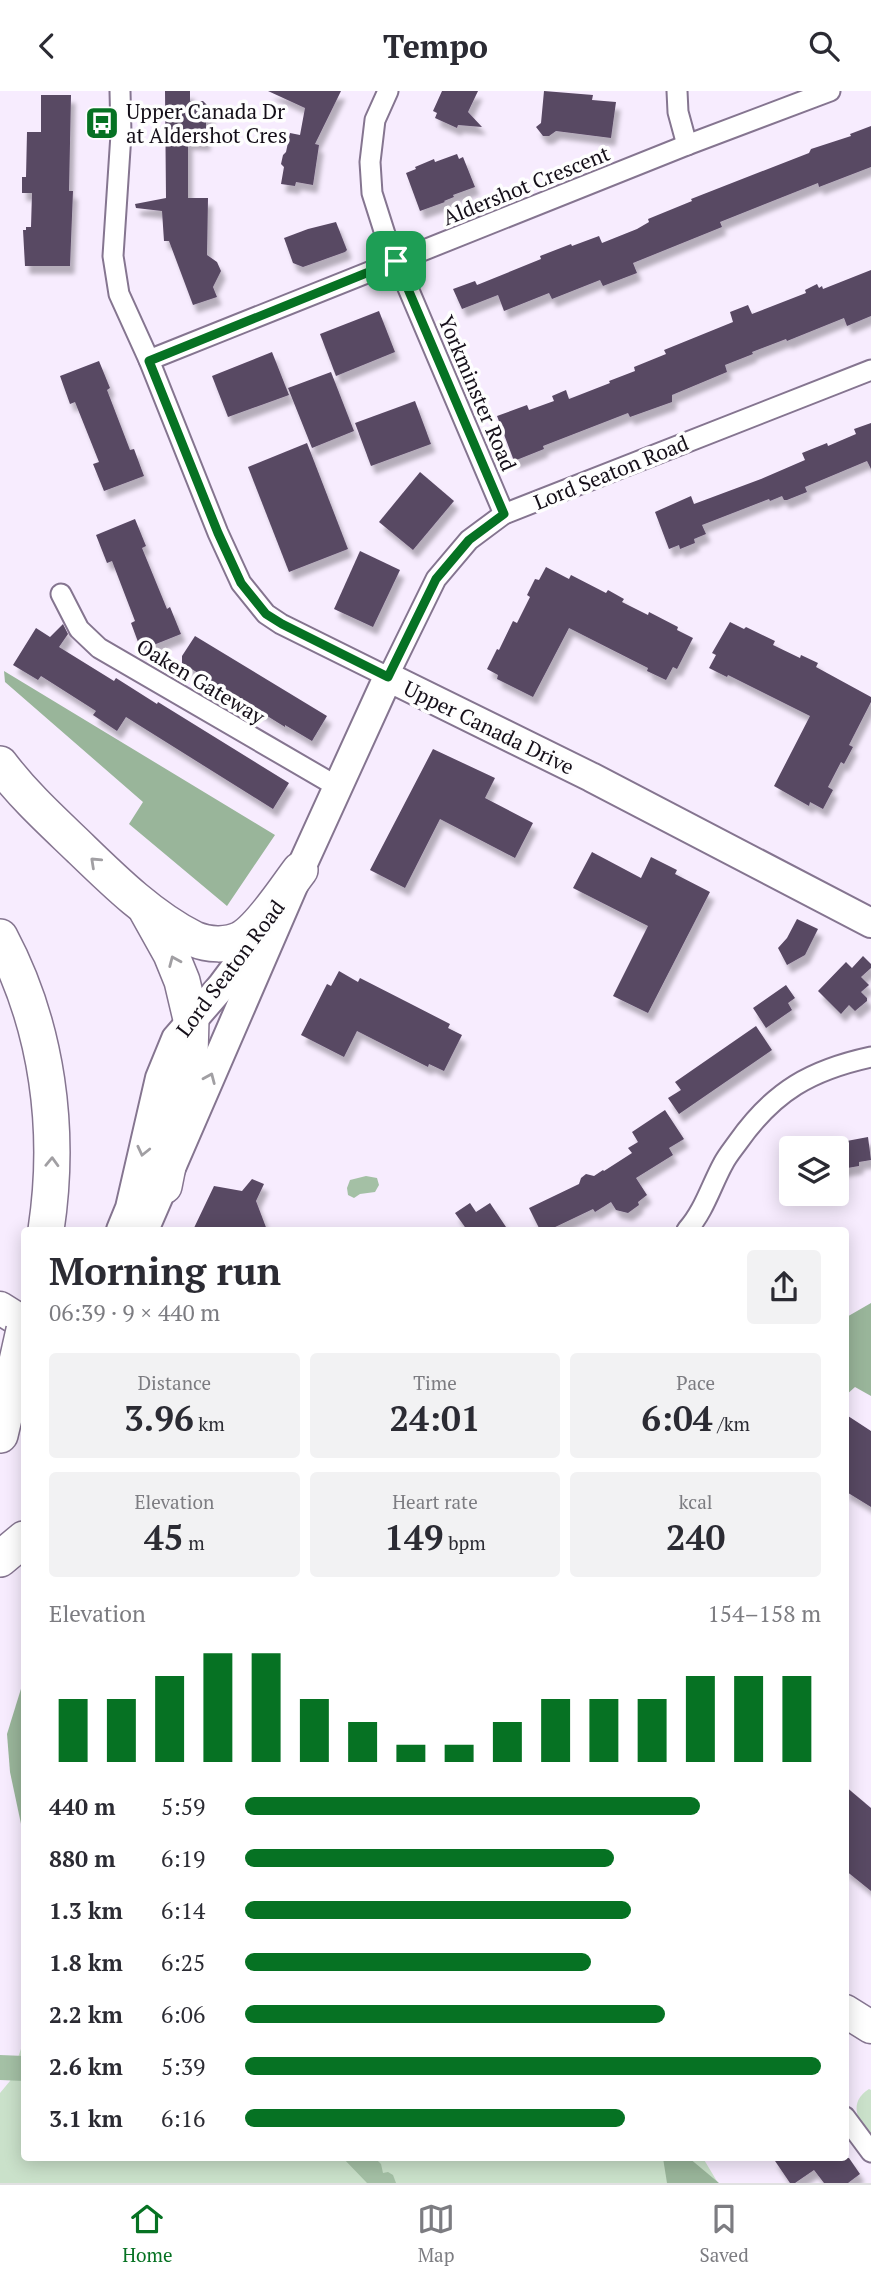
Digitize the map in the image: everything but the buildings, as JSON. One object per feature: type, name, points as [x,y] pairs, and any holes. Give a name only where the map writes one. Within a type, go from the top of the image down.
[{"type":"highway","points":[[0,764],[22,793],[146,907],[196,940],[215,945],[241,939],[300,870]]},
{"type":"highway","points":[[146,907],[182,981],[191,1019],[190,1056],[164,1186]]},
{"type":"highway","points":[[0,937],[31,1011],[47,1078],[53,1151],[46,1227]]},
{"type":"highway","points":[[0,1435],[21,1344]]},
{"type":"highway","points":[[0,1559],[21,1541]]},
{"type":"main road","points":[[0,1307],[21,1321]]},
{"type":"main road","points":[[0,1353],[21,1365]]},
{"type":"main road","points":[[849,2013],[871,2027]]},
{"type":"street","name":"Upper Canada Drive","points":[[120,91],[121,134],[113,256],[120,294],[218,533],[241,583],[266,614],[614,789],[871,923]]},
{"type":"street","name":"Yorkminster Road","points":[[388,91],[375,120],[370,162],[372,193],[396,261],[504,514]]},
{"type":"street","points":[[677,91],[678,112],[687,145]]},
{"type":"street","name":"Aldershot Crescent","points":[[149,361],[687,145],[830,91]]},
{"type":"street","name":"Lord Seaton Road","points":[[145,1227],[300,870],[388,677],[436,579],[469,540],[504,514],[871,370]]},
{"type":"street","name":"Oaken Gateway","points":[[61,594],[79,629],[99,648],[338,787]]},
{"type":"street","name":"Lord Seaton Road","points":[[122,1227],[130,1208],[160,1077],[176,1039],[221,987],[263,930],[300,870]]},
{"type":"street","points":[[689,1227],[724,1161],[766,1106],[784,1091],[841,1063],[871,1057]]},
{"type":"street","points":[[849,2122],[871,2152]]},
{"type":"shaded area","points":[[4,671],[275,835],[227,906],[129,824],[143,802],[5,682]]},
{"type":"shaded area","points":[[366,1176],[377,1178],[379,1185],[375,1192],[360,1194],[354,1198],[348,1195],[350,1180]]},
{"type":"shaded area","points":[[871,1303],[871,1396],[855,1387],[849,1392],[849,1316]]},
{"type":"shaded area","points":[[21,1689],[21,1824],[10,1772],[7,1734]]},
{"type":"shaded area","points":[[21,2049],[21,2161],[705,2161],[718,2183],[0,2183],[0,2093],[10,2081]]},
{"type":"shaded area","points":[[0,2055],[21,2056],[21,2081],[0,2080]]},
{"type":"shaded area","points":[[869,2089],[871,2137],[857,2112],[858,2100]]},
{"type":"shaded area","points":[[346,2161],[378,2161],[383,2173],[393,2175],[396,2183],[367,2183]]},
{"type":"shaded area","points":[[663,2161],[693,2161],[719,2183],[667,2183]]},
{"type":"place","name":"Upper Canada Dr at Aldershot Cres","points":[[102,123]]},
{"type":"route","points":[[396,261],[504,514],[469,540],[436,579],[388,677],[266,614],[241,583],[218,533],[149,361],[396,261]]}]
